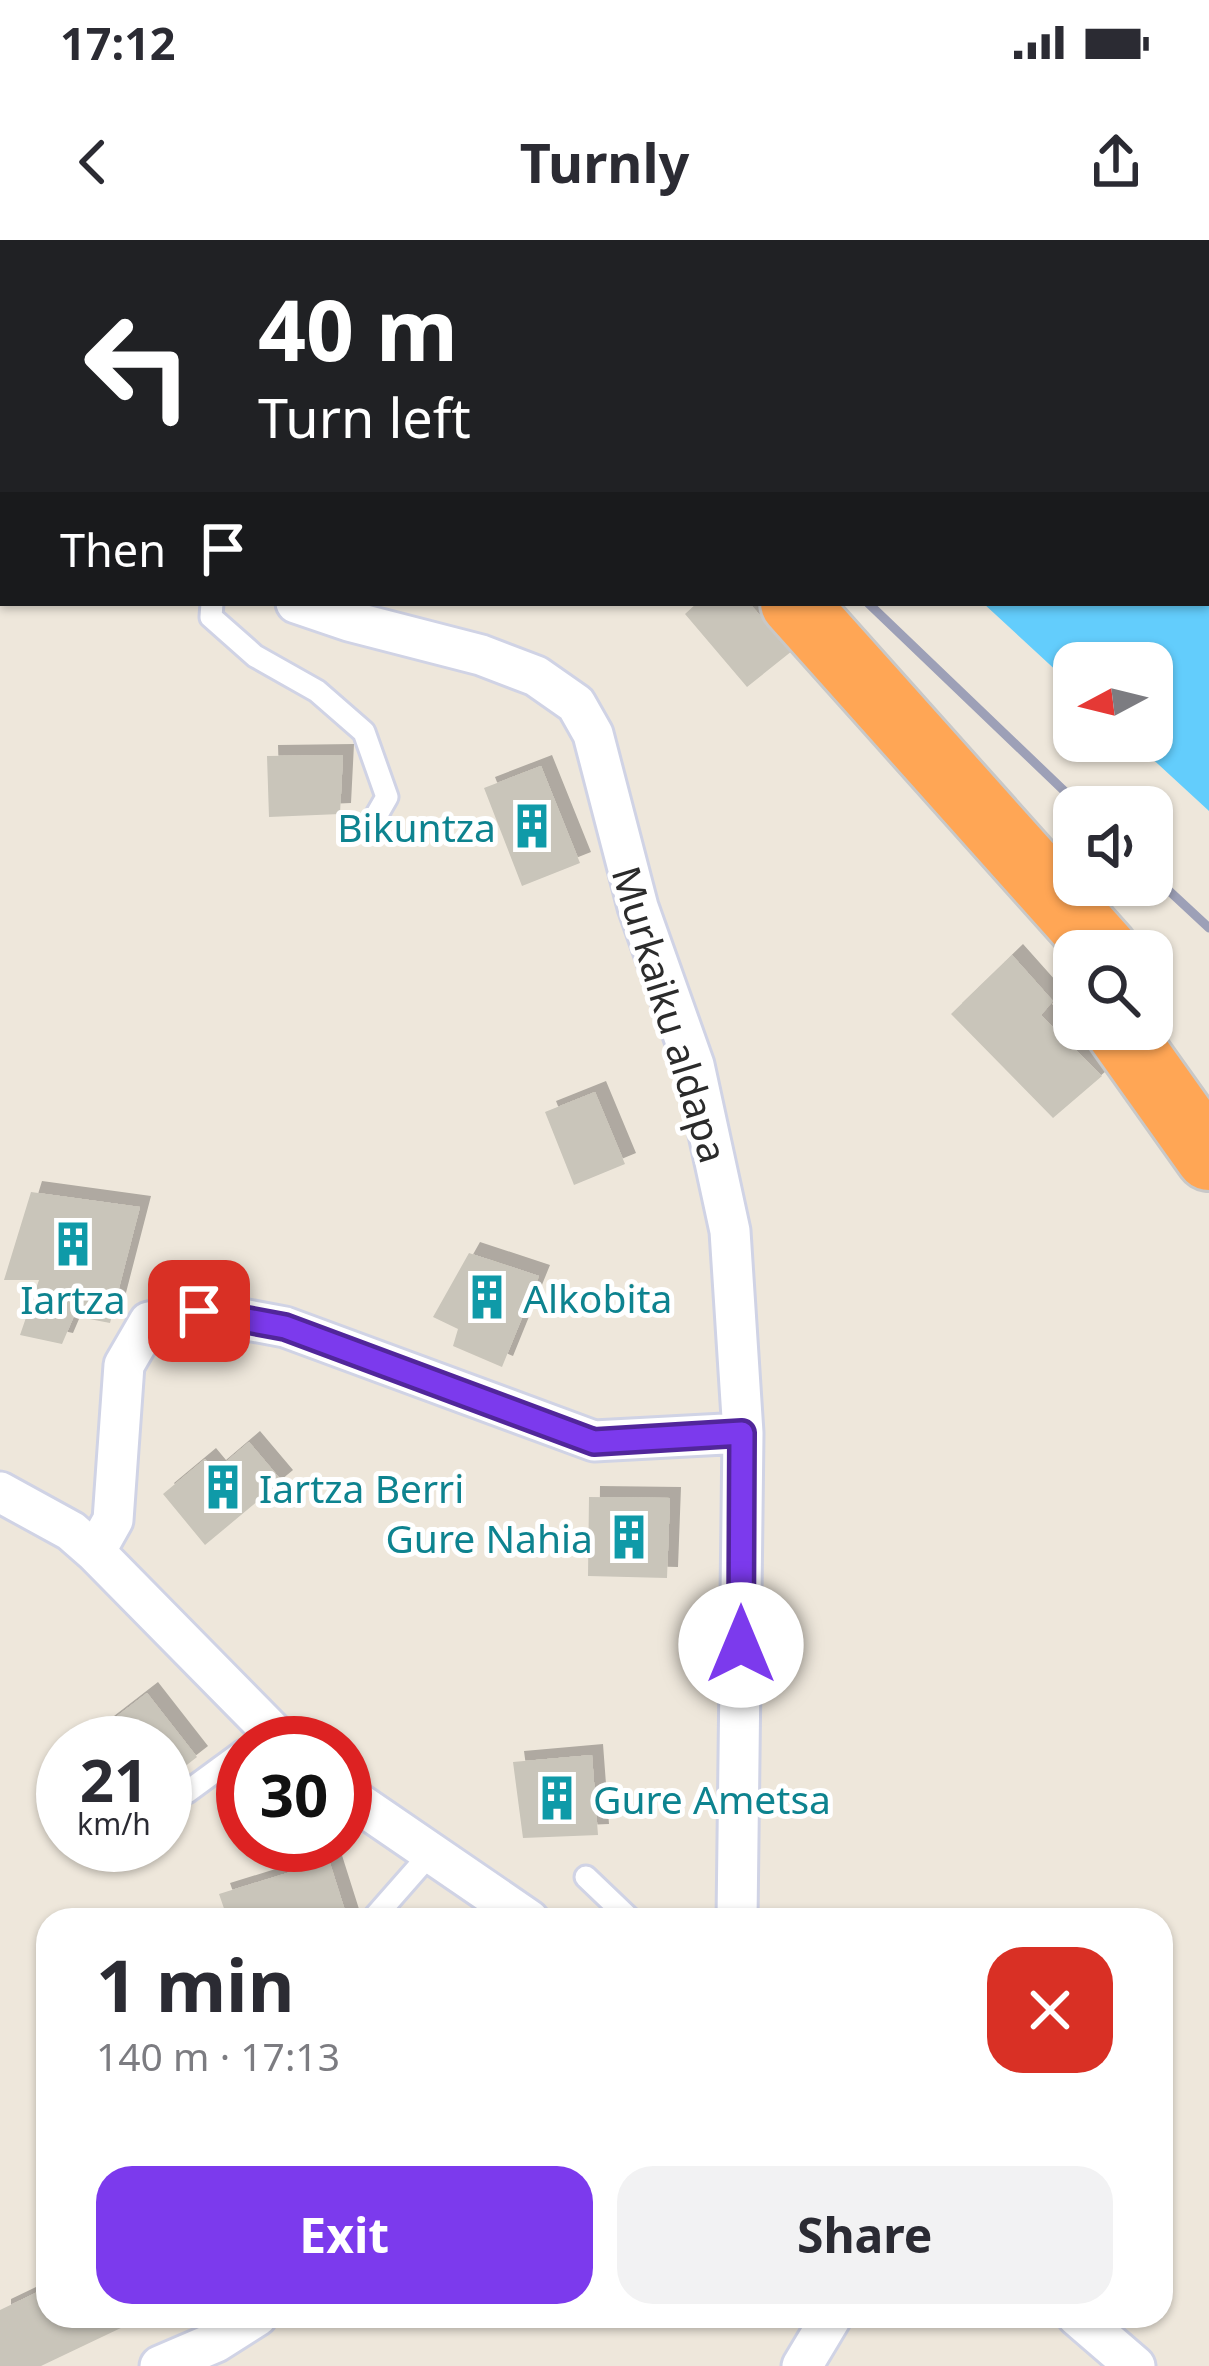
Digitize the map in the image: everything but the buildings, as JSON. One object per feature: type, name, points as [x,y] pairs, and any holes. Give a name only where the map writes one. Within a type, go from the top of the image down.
[{"type":"highway","points":[[797,606],[1086,930]]},
{"type":"highway","points":[[907,731],[1053,937]]},
{"type":"highway","points":[[1136,1050],[1202,1125]]},
{"type":"highway","points":[[1168,1050],[1202,1125]]},
{"type":"street","name":"Murkaiku aldapa","points":[[305,606],[482,655],[536,676],[564,692],[586,718],[638,907],[694,1065],[730,1231],[742,1433],[737,1908]]},
{"type":"street","points":[[95,1552],[113,1520],[124,1365],[149,1322],[199,1311],[285,1327],[594,1442],[742,1433]]},
{"type":"street","points":[[0,1492],[71,1531],[95,1552],[239,1716]]},
{"type":"street","points":[[372,1813],[511,1908]]},
{"type":"street","points":[[160,2366],[238,2328]]},
{"type":"street","points":[[802,2366],[825,2328]]},
{"type":"street","points":[[1091,2328],[1135,2366]]},
{"type":"lane","points":[[212,606],[211,617],[255,656],[317,691],[364,731],[387,797],[368,830]]},
{"type":"lane","points":[[383,1908],[430,1854]]},
{"type":"lane","points":[[586,1876],[619,1908]]},
{"type":"water","points":[[986,606],[1209,606],[1209,811],[1156,762],[1173,762],[1173,642],[1053,642],[1053,668]]},
{"type":"railway","points":[[871,606],[1059,786]]},
{"type":"railway","points":[[1173,895],[1209,928]]},
{"type":"place","name":"Bikuntza","points":[[532,826]]},
{"type":"place","name":"Iartza","points":[[73,1244]]},
{"type":"place","name":"Alkobita","points":[[487,1297]]},
{"type":"place","name":"Iartza Berri","points":[[223,1487]]},
{"type":"place","name":"Gure Nahia","points":[[629,1537]]},
{"type":"place","name":"Gure Ametsa","points":[[557,1798]]},
{"type":"route","points":[[199,1311],[285,1327],[594,1442],[742,1433],[741,1645]]}]
